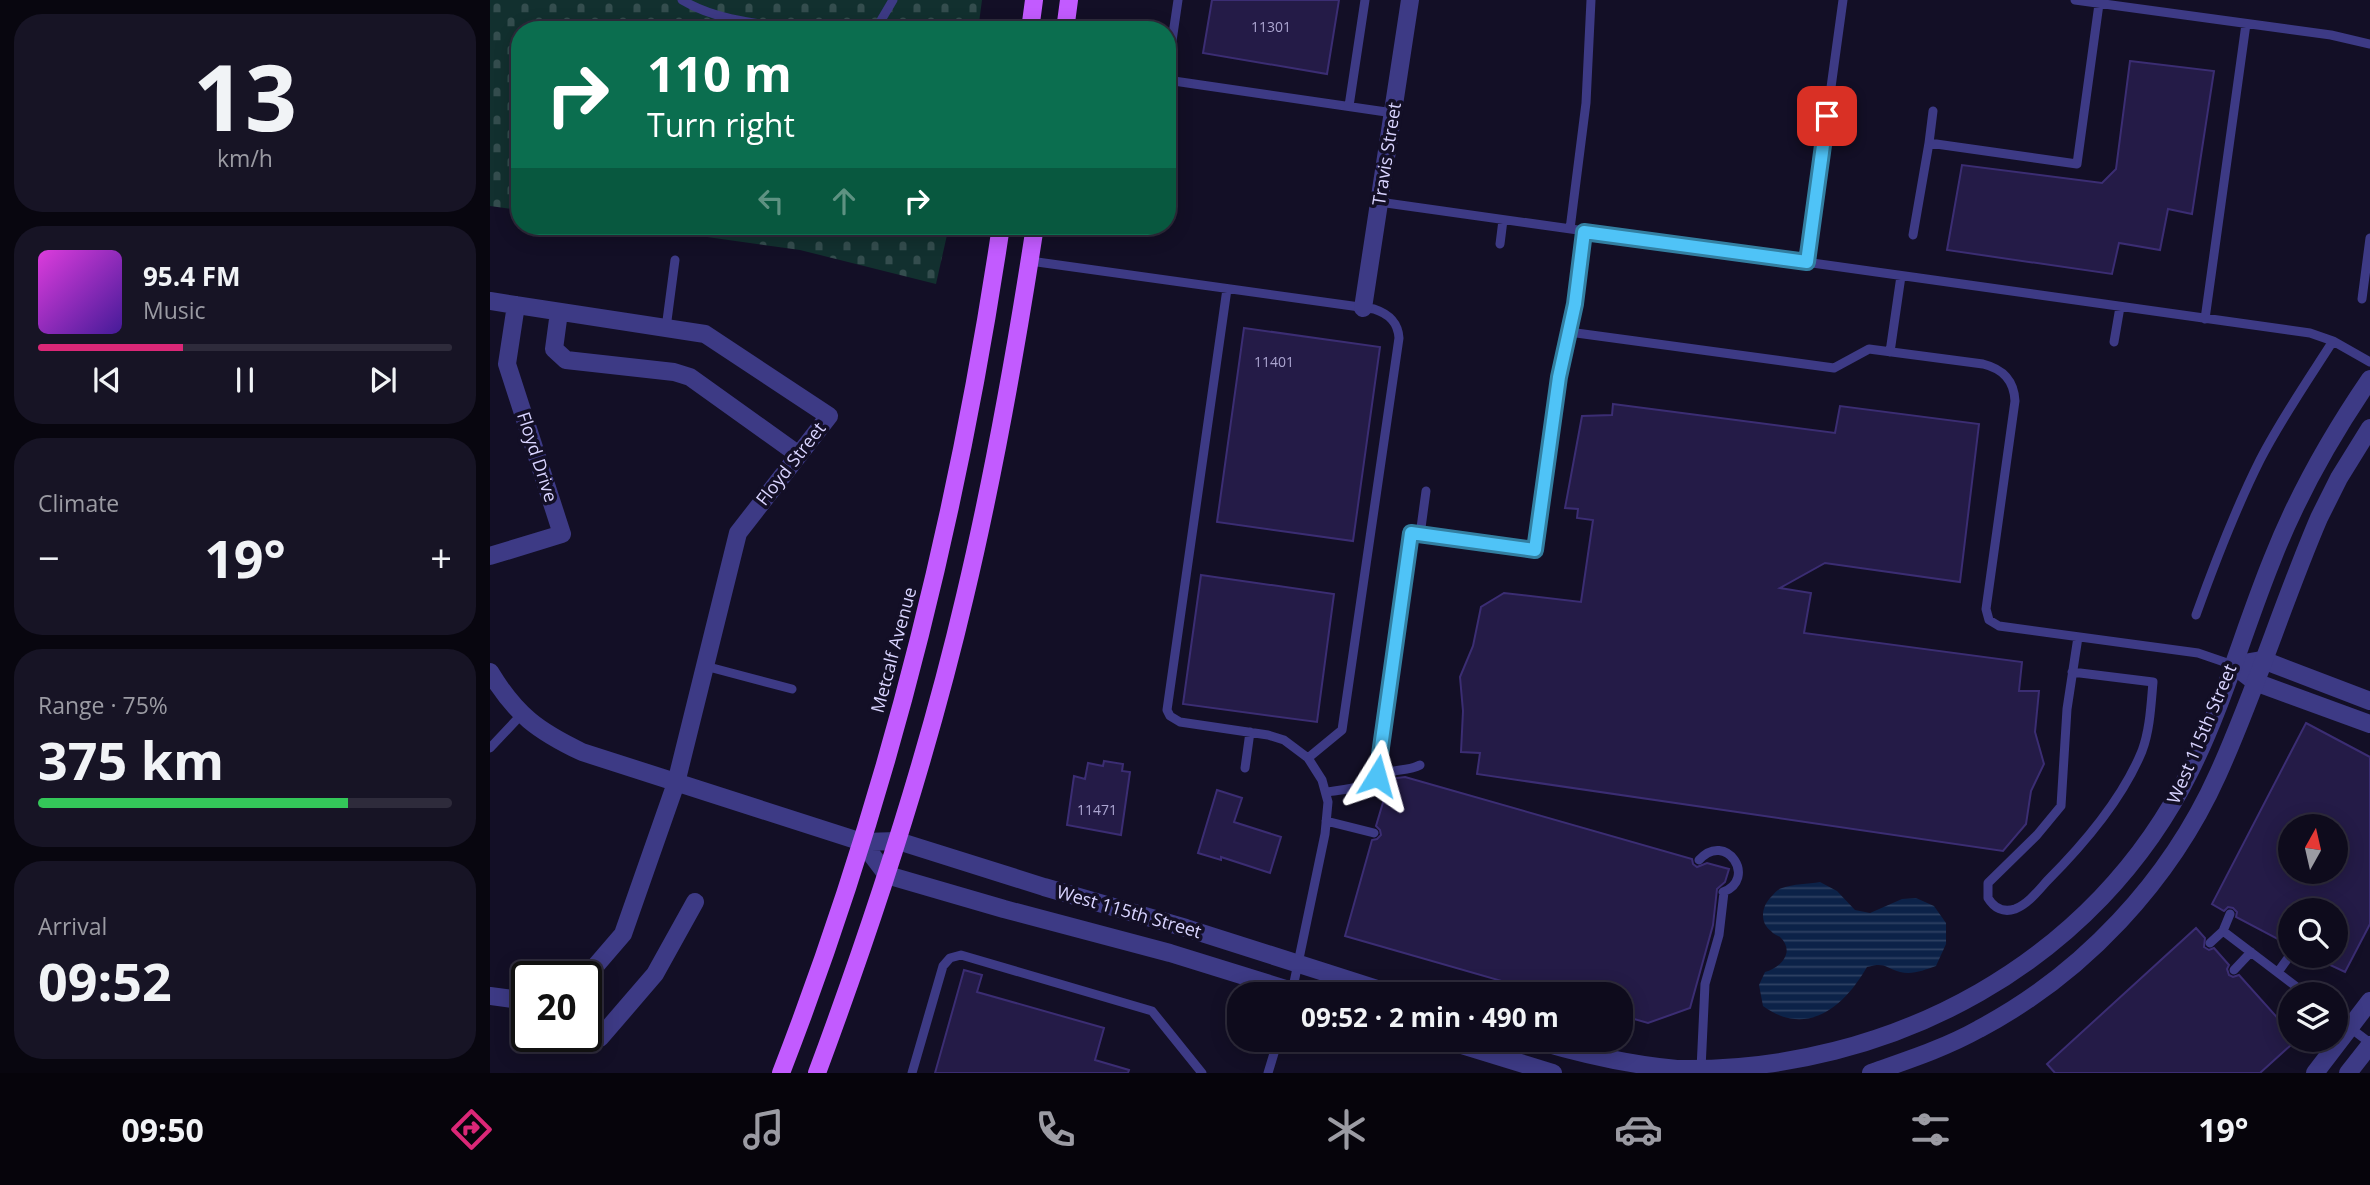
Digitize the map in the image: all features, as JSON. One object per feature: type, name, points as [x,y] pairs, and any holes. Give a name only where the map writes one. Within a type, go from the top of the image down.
[{"type":"main road","points":[[1031,21],[1034,0]]},
{"type":"main road","points":[[1066,21],[1069,0]]},
{"type":"main road","name":"Metcalf Avenue","points":[[781,1073],[804,1014],[862,842],[916,652],[961,460],[999,235]]},
{"type":"main road","points":[[817,1073],[898,841],[965,598],[1000,435],[1034,235]]},
{"type":"street","name":"Travis Street","points":[[1363,308],[1410,0]]},
{"type":"street","name":"Floyd Street","points":[[490,301],[705,334],[829,416],[738,533],[676,783]]},
{"type":"street","name":"Floyd Drive","points":[[490,556],[562,534],[507,364],[516,305]]},
{"type":"street","points":[[559,312],[554,349],[565,360],[690,376],[799,455]]},
{"type":"street","name":"West 115th Street","points":[[1579,1052],[1605,1059],[1701,1071],[1770,1066],[1816,1059],[1865,1047],[1942,1017],[1986,994],[2047,951],[2081,921],[2111,889],[2140,854],[2169,810],[2192,768],[2272,560],[2308,481],[2370,379]]},
{"type":"street","name":"West 115th Street","points":[[1871,1073],[1927,1054],[1979,1029],[2020,1005],[2094,946],[2127,914],[2153,881],[2196,818],[2217,776],[2319,517],[2370,428]]},
{"type":"street","points":[[2233,665],[2263,660],[2370,701]]},
{"type":"street","points":[[2233,665],[2255,682],[2370,724]]},
{"type":"street","name":"West 115th Street","points":[[490,672],[504,694],[522,714],[547,735],[582,752],[862,842],[898,841],[1357,982]]},
{"type":"street","points":[[600,961],[623,934],[676,783]]},
{"type":"street","points":[[862,842],[887,875]]},
{"type":"street","name":"West 115th Street","points":[[887,875],[1170,953],[1261,982]]},
{"type":"street","points":[[602,1036],[656,974],[695,902]]},
{"type":"street","points":[[490,996],[511,999]]},
{"type":"street","points":[[2348,1020],[2370,1001]]},
{"type":"street","points":[[2348,1073],[2370,1044]]},
{"type":"street","points":[[1484,1052],[1553,1073]]},
{"type":"street","points":[[2315,1073],[2327,1052]]},
{"type":"lane","points":[[682,0],[696,9],[747,21]]},
{"type":"lane","points":[[881,21],[893,0]]},
{"type":"lane","points":[[1175,21],[1178,0]]},
{"type":"lane","points":[[1349,106],[1365,0]]},
{"type":"lane","points":[[1570,229],[1586,103],[1591,0]]},
{"type":"lane","points":[[1807,262],[1843,0]]},
{"type":"lane","points":[[2075,0],[2332,35],[2370,44]]},
{"type":"lane","points":[[1928,143],[2077,164],[2099,4]]},
{"type":"lane","points":[[2204,319],[2246,24]]},
{"type":"lane","points":[[1176,78],[1393,113]]},
{"type":"lane","points":[[1913,235],[1933,111]]},
{"type":"lane","points":[[1379,202],[2310,333],[2333,341],[2370,362]]},
{"type":"lane","points":[[1500,244],[1503,220]]},
{"type":"lane","points":[[1377,776],[1411,533],[1535,550],[1559,377],[1569,332],[1584,232]]},
{"type":"lane","points":[[2362,299],[2370,238]]},
{"type":"lane","points":[[666,328],[675,260]]},
{"type":"lane","points":[[1030,261],[1363,308],[1382,312],[1390,317],[1399,330],[1342,730],[1308,758]]},
{"type":"lane","points":[[1890,352],[1900,276]]},
{"type":"lane","points":[[1227,289],[1167,710],[1170,716],[1180,722],[1268,734],[1284,740],[1308,758],[1327,792],[1326,821],[1296,982]]},
{"type":"lane","points":[[2115,342],[2120,307]]},
{"type":"lane","points":[[1569,332],[1834,368],[1869,349],[1989,366],[2003,372],[2015,393],[1986,613],[1992,623],[2198,653],[2233,665]]},
{"type":"lane","points":[[2196,615],[2225,536],[2261,458],[2333,341]]},
{"type":"lane","points":[[1420,534],[1426,491]]},
{"type":"lane","points":[[2072,672],[2153,682],[2143,748],[2122,788],[2082,843],[2026,902],[2012,910],[2004,911],[1996,908],[1988,898],[1988,883],[2037,835],[2061,806],[2067,709],[2072,672],[2078,637]]},
{"type":"lane","points":[[705,666],[792,689]]},
{"type":"lane","points":[[490,748],[522,714]]},
{"type":"lane","points":[[1245,768],[1250,732]]},
{"type":"lane","points":[[1327,792],[1363,786],[1393,769],[1415,768],[1420,765]]},
{"type":"lane","points":[[1326,821],[1374,833]]},
{"type":"lane","points":[[1699,860],[1706,853],[1713,851],[1727,853],[1738,867],[1738,876],[1731,888],[1723,892],[1703,977],[1701,1071]]},
{"type":"lane","points":[[2210,943],[2223,931],[2230,914]]},
{"type":"lane","points":[[2223,931],[2291,982]]},
{"type":"lane","points":[[2234,970],[2251,952]]},
{"type":"lane","points":[[912,1073],[943,966],[950,958],[961,955],[1152,1011],[1202,1073]]},
{"type":"lane","points":[[2278,972],[2281,968]]},
{"type":"lane","points":[[2348,1026],[2370,1044]]},
{"type":"lane","points":[[1268,1073],[1275,1052]]},
{"type":"green space","points":[[490,0],[982,0],[979,21],[511,21],[511,209],[490,206]]},
{"type":"green space","points":[[693,235],[947,235],[936,284],[800,250]]},
{"type":"water","points":[[1820,882],[1837,891],[1855,910],[1870,913],[1902,899],[1916,898],[1934,906],[1946,923],[1946,944],[1936,966],[1909,973],[1881,965],[1867,967],[1836,1005],[1823,1014],[1809,1018],[1795,1019],[1779,1015],[1763,1006],[1759,985],[1765,972],[1781,963],[1787,948],[1780,937],[1767,928],[1763,915],[1765,906],[1780,889]]},
{"type":"building","points":[[1212,0],[1339,0],[1327,74],[1203,53]]},
{"type":"building","points":[[2130,61],[2214,71],[2192,214],[2168,209],[2160,250],[2119,243],[2112,274],[1947,250],[1962,165],[2102,183],[2116,169]]},
{"type":"building","points":[[1244,328],[1380,347],[1353,541],[1217,522]]},
{"type":"building","points":[[1613,404],[1835,433],[1840,406],[1979,424],[1960,582],[1825,563],[1780,588],[1811,593],[1804,633],[2022,662],[2019,691],[2039,691],[2035,732],[2044,764],[2031,791],[2026,824],[2003,851],[1477,774],[1480,753],[1461,752],[1463,711],[1460,677],[1473,646],[1481,607],[1504,593],[1581,602],[1593,520],[1577,518],[1578,509],[1565,508],[1582,416],[1612,415]]},
{"type":"building","points":[[1201,575],[1334,594],[1317,722],[1183,704]]},
{"type":"building","points":[[2306,723],[2370,757],[2370,924],[2348,966],[2348,898],[2278,898],[2278,939],[2236,917],[2237,912],[2233,908],[2228,907],[2224,911],[2212,904]]},
{"type":"building","points":[[1104,761],[1123,764],[1122,771],[1130,772],[1121,835],[1067,825],[1074,776],[1085,779],[1088,763],[1103,766]]},
{"type":"building","points":[[1405,777],[1692,859],[1697,867],[1707,863],[1729,869],[1725,882],[1717,889],[1713,925],[1690,1008],[1648,1023],[1633,1019],[1633,982],[1505,982],[1345,936],[1372,840],[1381,835],[1376,826],[1390,779]]},
{"type":"building","points":[[1217,790],[1242,798],[1234,822],[1281,837],[1270,873],[1221,857],[1221,860],[1198,853]]},
{"type":"building","points":[[2196,928],[2205,938],[2204,947],[2209,950],[2214,948],[2229,965],[2229,975],[2239,975],[2278,1018],[2278,1052],[2283,1052],[2260,1073],[2055,1073],[2047,1064]]},
{"type":"building","points":[[964,970],[982,975],[977,992],[1104,1028],[1095,1060],[1129,1070],[1128,1073],[935,1073]]},
{"type":"route","points":[[1377,776],[1411,533],[1535,550],[1559,377],[1575,304],[1584,232],[1807,262],[1827,116]]}]
